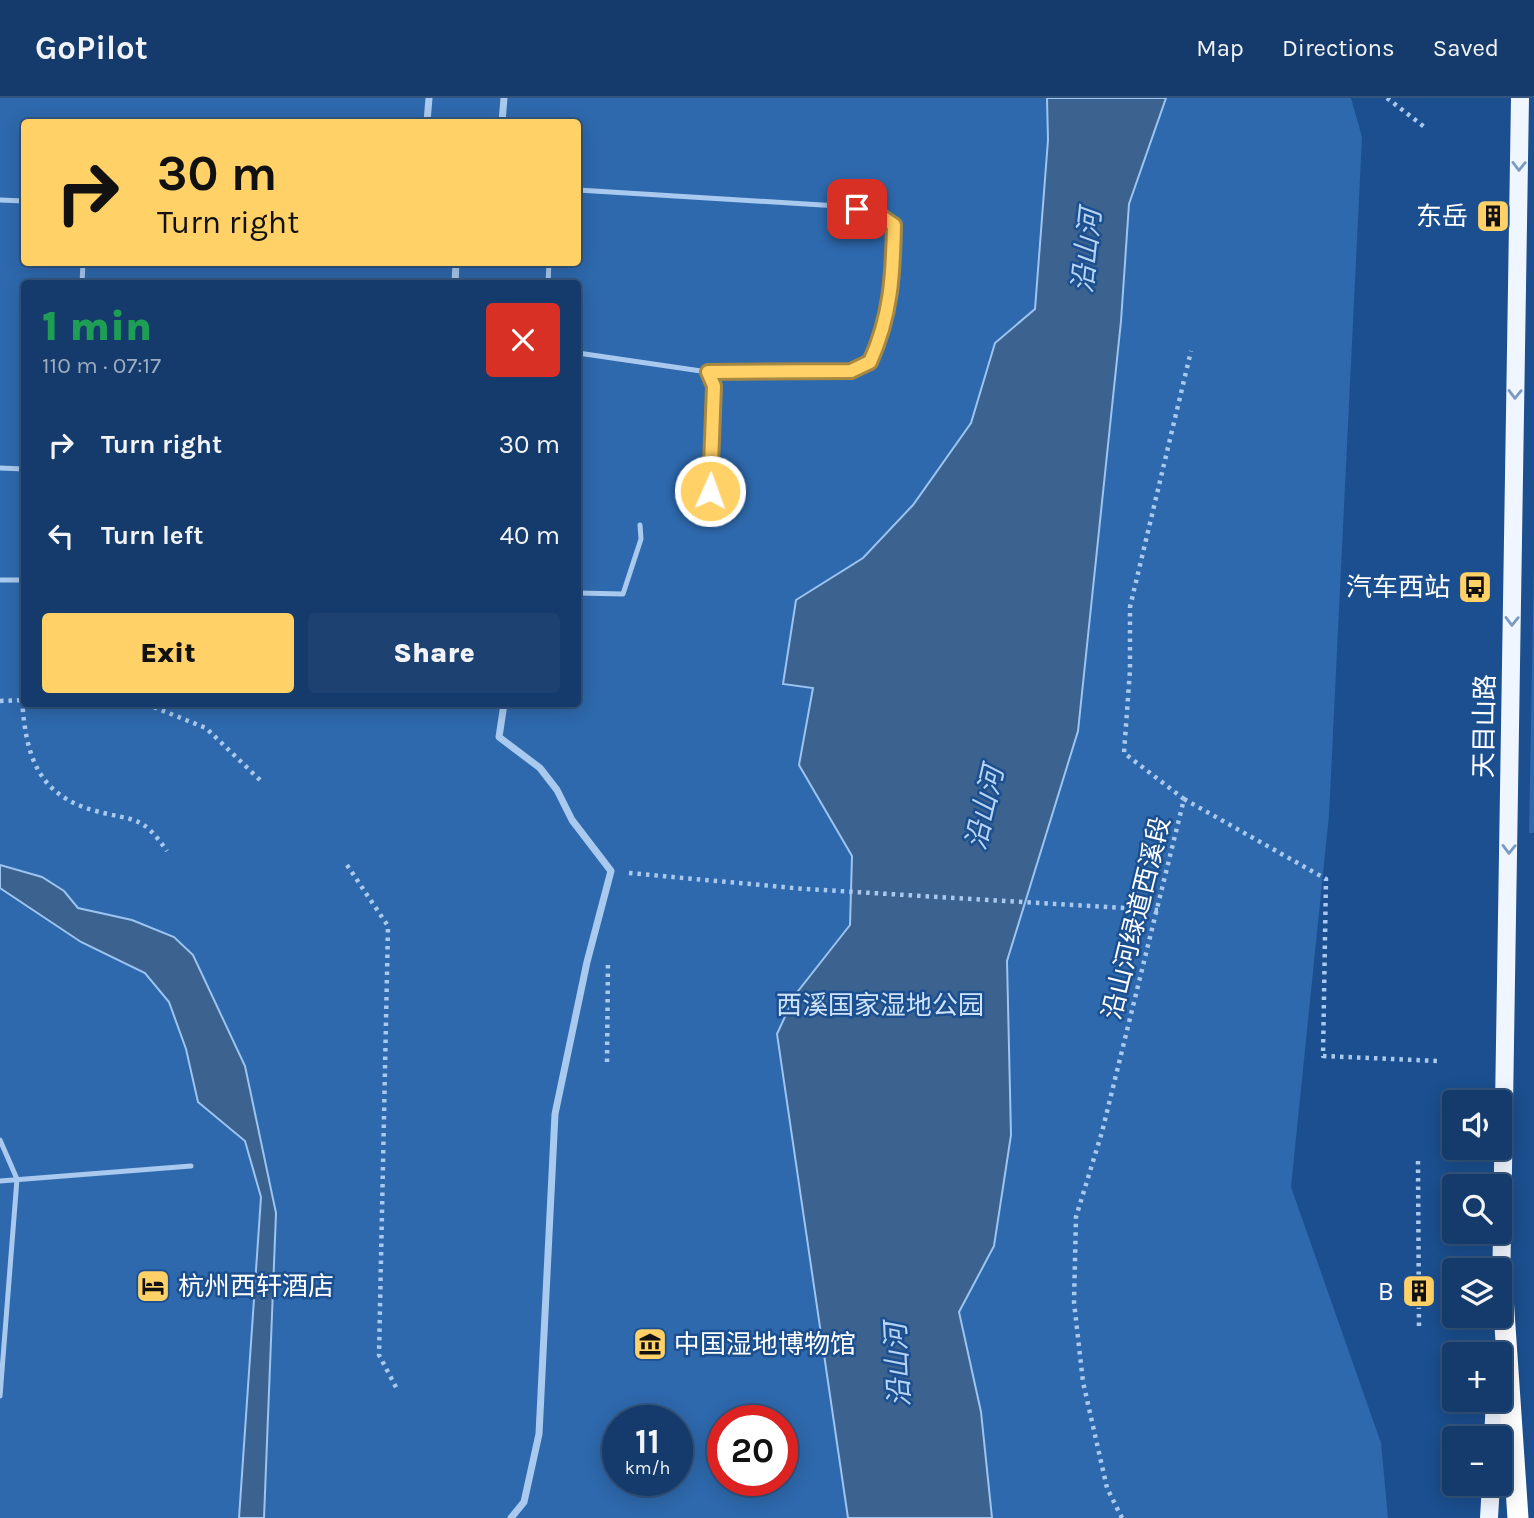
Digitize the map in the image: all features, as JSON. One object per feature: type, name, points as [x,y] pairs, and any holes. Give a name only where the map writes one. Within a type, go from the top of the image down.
[{"type":"highway","points":[[1505,1328],[1518,1518]]},
{"type":"main road","name":"天目山路","points":[[1502,1258],[1520,98]]},
{"type":"main road","points":[[1489,1518],[1490,1496]]},
{"type":"street","points":[[427,119],[429,98]]},
{"type":"street","points":[[502,119],[503,98]]},
{"type":"street","points":[[504,707],[499,737],[540,768],[557,790],[572,820],[611,871],[587,962],[555,1114],[539,1434],[524,1502],[511,1518]]},
{"type":"lane","points":[[581,190],[838,206],[876,213],[894,225],[893,273],[885,329],[870,362],[851,371],[708,372],[581,354]]},
{"type":"lane","points":[[0,200],[21,201]]},
{"type":"lane","points":[[708,372],[714,386],[710,491]]},
{"type":"lane","points":[[0,468],[21,468]]},
{"type":"lane","points":[[581,593],[623,594],[641,539],[640,525]]},
{"type":"lane","points":[[0,580],[21,580]]},
{"type":"lane","points":[[0,1140],[17,1179],[0,1396]]},
{"type":"lane","points":[[0,1181],[191,1166]]},
{"type":"path","points":[[1387,98],[1427,130]]},
{"type":"path","name":"沿山河绿道西溪段","points":[[1122,1518],[1107,1488],[1083,1382],[1074,1302],[1076,1217],[1102,1132],[1184,799],[1124,753],[1130,670],[1130,607],[1191,351]]},
{"type":"path","points":[[0,701],[21,700]]},
{"type":"path","points":[[23,707],[25,742],[37,771],[61,794],[95,811],[125,815],[150,826],[167,851]]},
{"type":"path","points":[[154,707],[206,728],[260,780]]},
{"type":"path","points":[[1184,799],[1326,879],[1323,1056],[1438,1061]]},
{"type":"path","points":[[347,865],[388,926],[379,1354],[398,1391]]},
{"type":"path","points":[[611,871],[804,889],[1158,910]]},
{"type":"path","points":[[607,1062],[608,947]]},
{"type":"path","points":[[1418,1161],[1419,1329]]},
{"type":"green space","name":"西溪国家湿地公园","points":[[0,98],[1351,98],[1362,137],[1329,815],[1291,1187],[1381,1443],[1388,1518],[0,1518]]},
{"type":"green space","points":[[1534,562],[1534,833],[1529,833]]},
{"type":"water","name":"沿山河","points":[[1047,98],[1166,98],[1129,204],[1121,321],[1078,731],[1007,961],[1011,1135],[994,1246],[959,1312],[981,1412],[992,1518],[848,1518],[777,1034],[795,995],[850,925],[852,856],[799,765],[813,688],[783,684],[796,600],[863,558],[913,505],[971,423],[995,343],[1035,309],[1048,140]]},
{"type":"water","points":[[0,865],[42,877],[64,891],[78,908],[132,920],[174,937],[193,955],[245,1066],[276,1213],[264,1518],[239,1518],[261,1197],[245,1141],[198,1102],[186,1049],[169,1002],[145,973],[81,942],[0,888]]},
{"type":"place","name":"东岳","points":[[1493,216]]},
{"type":"place","name":"汽车西站","points":[[1475,587]]},
{"type":"place","name":"杭州西轩酒店","points":[[153,1286]]},
{"type":"place","name":"B","points":[[1419,1291]]},
{"type":"place","name":"中国湿地博物馆","points":[[650,1344]]},
{"type":"route","points":[[710,491],[714,386],[708,372],[851,371],[870,362],[885,329],[893,273],[894,225],[876,213],[857,209]]}]
